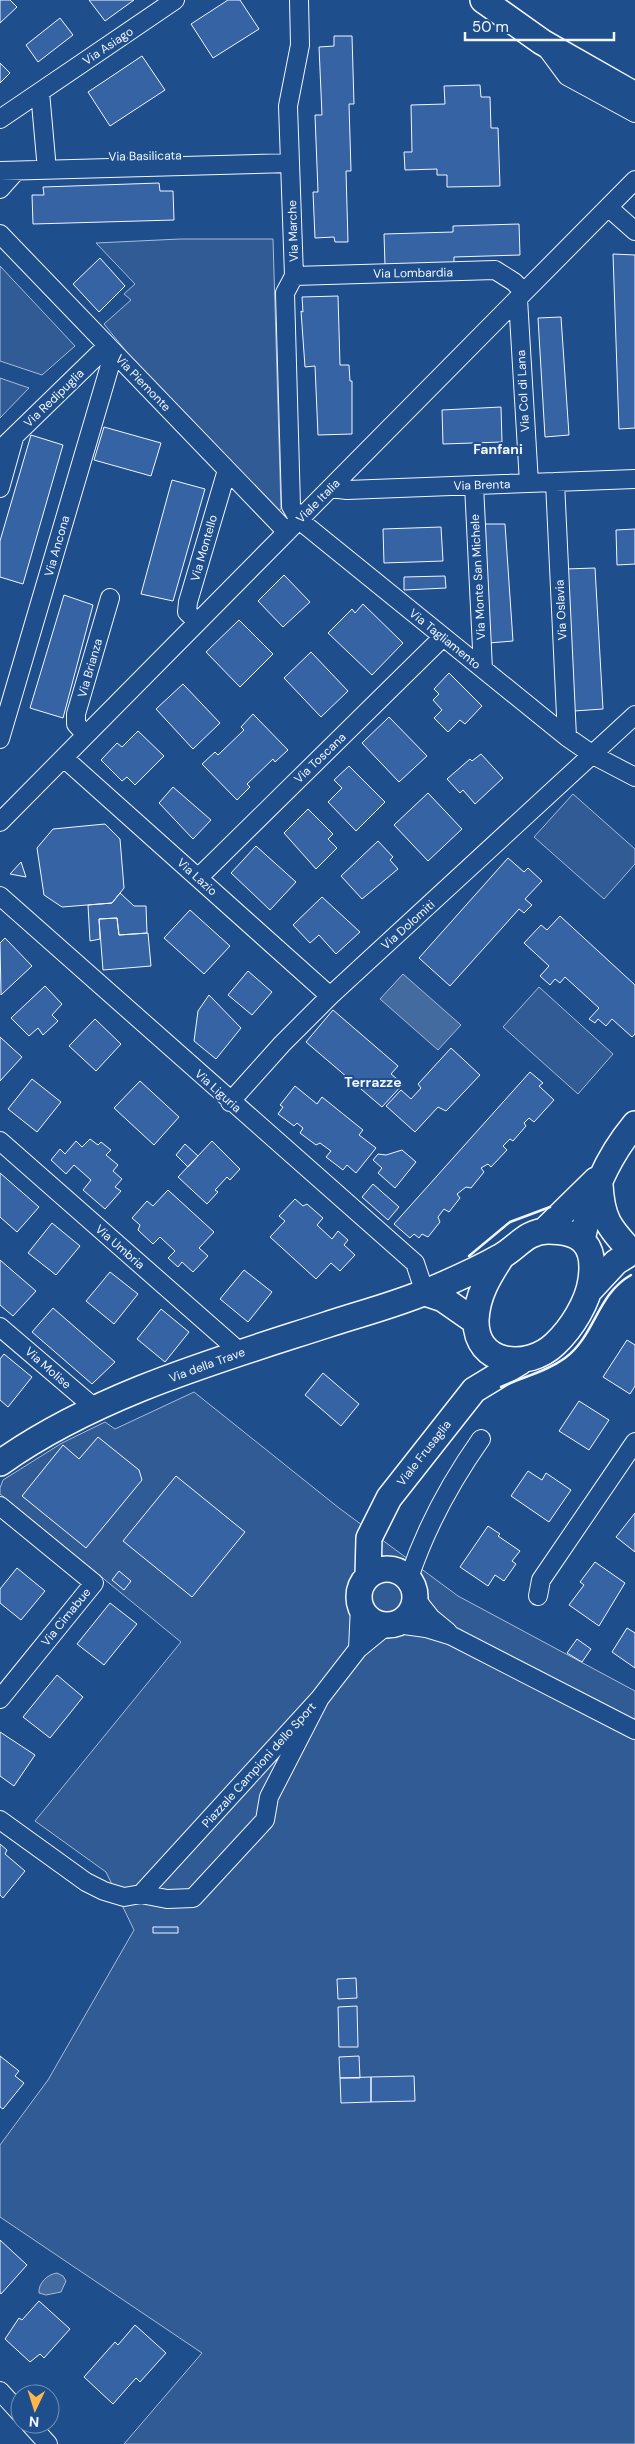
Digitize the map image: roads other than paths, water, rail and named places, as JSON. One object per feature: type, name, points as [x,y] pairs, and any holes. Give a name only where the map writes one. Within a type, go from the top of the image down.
[{"type":"street","name":"Via Asiago","points":[[0,119],[175,0]]},
{"type":"street","name":"Via Marche","points":[[299,0],[300,45],[288,106],[294,276],[285,293],[291,506],[299,520]]},
{"type":"street","points":[[483,0],[542,42],[635,95]]},
{"type":"street","points":[[542,42],[567,76],[635,113]]},
{"type":"street","points":[[40,92],[46,159]]},
{"type":"street","name":"Via Basilicata","points":[[0,161],[46,159],[290,158]]},
{"type":"street","name":"Via Basilicata","points":[[0,190],[8,171],[290,158]]},
{"type":"street","name":"Viale Italia","points":[[0,822],[635,180]]},
{"type":"street","points":[[609,208],[635,231]]},
{"type":"street","name":"Via Piemonte","points":[[0,234],[287,532]]},
{"type":"street","name":"Via Lombardia","points":[[294,276],[495,270],[514,282],[521,296]]},
{"type":"street","name":"Via Col di Lana","points":[[521,296],[529,483]]},
{"type":"street","name":"Via Redipuglia","points":[[0,450],[112,351]]},
{"type":"street","name":"Via Ancona","points":[[0,738],[111,362],[112,351]]},
{"type":"street","points":[[0,488],[14,436]]},
{"type":"street","name":"Via Montello","points":[[197,622],[187,612],[188,602],[226,470]]},
{"type":"street","name":"Via Brenta","points":[[330,488],[347,490],[635,479]]},
{"type":"street","name":"Via Oslavia","points":[[555,482],[567,737]]},
{"type":"street","name":"Via Monte San Michele","points":[[474,485],[483,669]]},
{"type":"street","name":"Via Tagliamento","points":[[299,520],[567,737],[593,755],[635,777]]},
{"type":"street","name":"Via Brianza","points":[[86,735],[76,724],[76,714],[110,598]]},
{"type":"street","name":"Via Toscana","points":[[198,878],[443,637]]},
{"type":"street","points":[[593,755],[635,715]]},
{"type":"street","name":"Via Dolomiti","points":[[230,1102],[282,1044],[330,996],[593,755]]},
{"type":"street","name":"Via Lazio","points":[[64,758],[330,996]]},
{"type":"street","name":"Via Liguria","points":[[0,896],[230,1102],[415,1263],[426,1293]]},
{"type":"street","points":[[544,1231],[600,1177],[635,1124]]},
{"type":"street","name":"Via Umbria","points":[[0,1141],[240,1352]]},
{"type":"street","points":[[426,1293],[443,1299],[478,1330],[488,1350],[503,1359],[520,1362],[535,1357],[555,1345],[576,1318],[590,1290],[616,1262],[634,1251],[606,1223],[601,1208],[600,1177]]},
{"type":"street","points":[[590,1290],[591,1256],[585,1243],[590,1206],[600,1177]]},
{"type":"street","name":"Via della Trave","points":[[0,1463],[37,1438],[96,1409],[150,1386],[240,1352],[426,1293],[502,1256],[527,1236],[544,1231],[568,1232],[585,1243],[634,1251]]},
{"type":"street","name":"Via della Trave","points":[[478,1330],[479,1300],[486,1280],[502,1256]]},
{"type":"street","name":"Via Molise","points":[[0,1327],[96,1409]]},
{"type":"street","points":[[474,1390],[478,1330]]},
{"type":"street","name":"Viale Frusaglia","points":[[358,1649],[360,1590],[368,1576],[369,1538],[377,1518],[389,1498],[474,1390],[520,1362]]},
{"type":"street","points":[[320,1698],[358,1649],[391,1625],[406,1618],[413,1609],[408,1583],[421,1540],[454,1476],[481,1439]]},
{"type":"street","points":[[538,1596],[541,1580],[635,1442]]},
{"type":"street","name":"Via Cimabue","points":[[0,1506],[94,1583],[0,1699]]},
{"type":"street","points":[[377,1518],[389,1552],[408,1583],[431,1618],[452,1636]]},
{"type":"street","points":[[368,1576],[378,1570],[389,1568],[408,1583]]},
{"type":"street","points":[[360,1607],[366,1616],[375,1623],[426,1628],[452,1636],[635,1730]]},
{"type":"street","name":"Piazzale Campioni dello Sport","points":[[141,1894],[320,1698]]},
{"type":"street","name":"Piazzale Campioni dello Sport","points":[[141,1894],[167,1899],[193,1898],[265,1820],[269,1797],[320,1698]]},
{"type":"street","points":[[0,1820],[86,1882],[104,1891],[124,1897],[141,1894]]},
{"type":"street","points":[[0,2391],[10,2402]]},
{"type":"street","points":[[39,2434],[48,2444]]},
{"type":"district","name":"Fanfani","points":[[498,449]]},
{"type":"district","name":"Terrazze","points":[[373,1082]]}]
